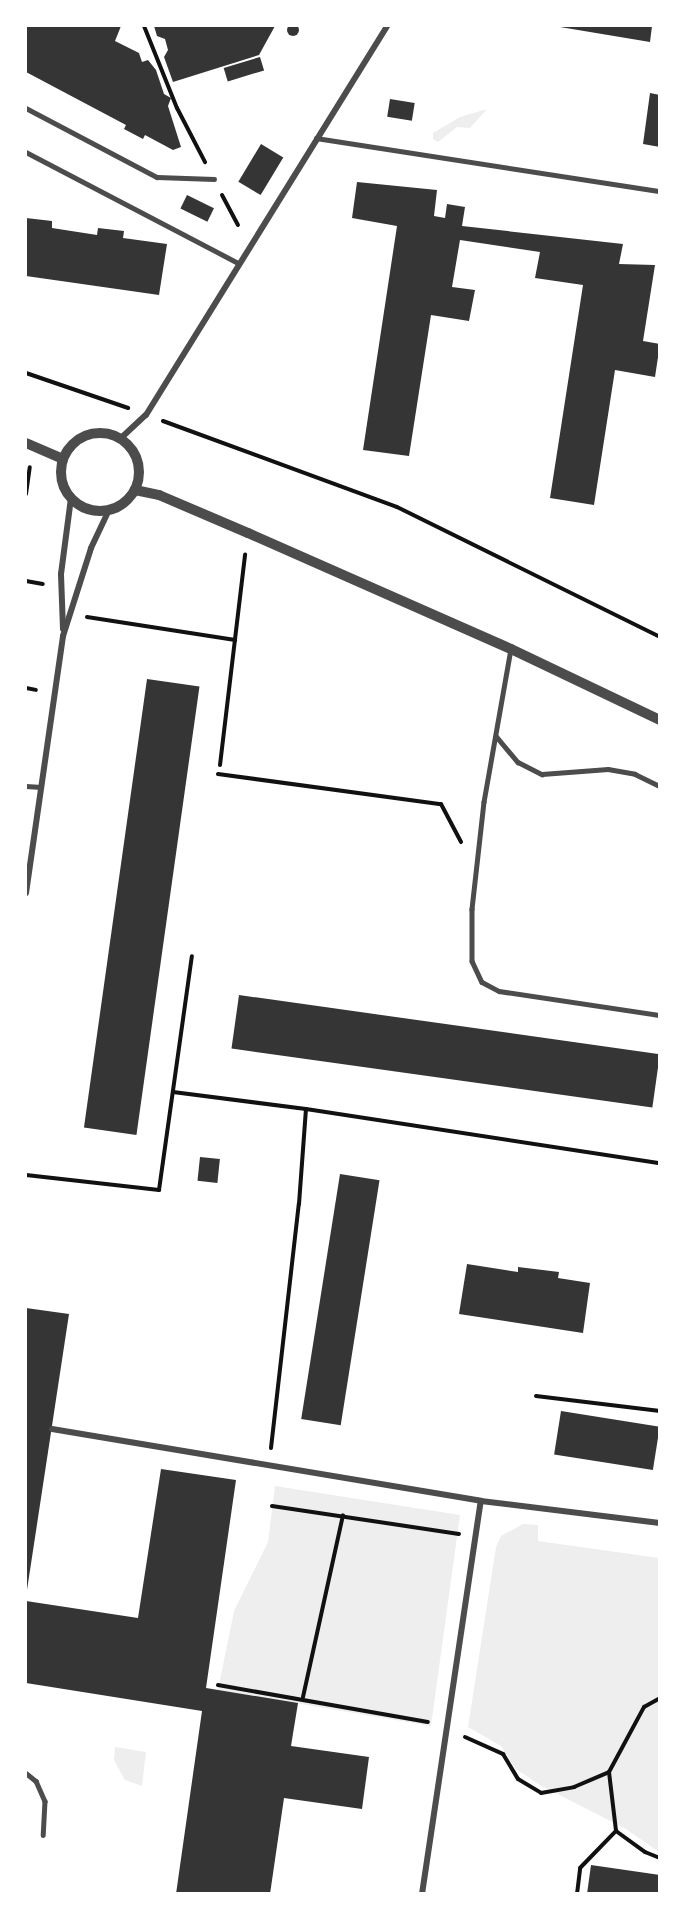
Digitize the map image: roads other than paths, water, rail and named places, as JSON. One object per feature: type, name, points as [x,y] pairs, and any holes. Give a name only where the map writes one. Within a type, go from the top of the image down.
[{"type":"street","points":[[121,438],[146,415],[238,262],[387,26]]},
{"type":"street","points":[[104,433],[121,438],[136,456],[139,479],[135,490],[124,503],[109,510],[88,509],[71,498],[62,480],[63,459],[68,449],[87,435],[104,433]]},
{"type":"street","points":[[26,443],[63,459]]},
{"type":"street","points":[[135,490],[159,495],[248,533],[511,649],[660,720]]},
{"type":"street","points":[[63,636],[61,574],[71,498]]},
{"type":"street","points":[[26,893],[63,636],[91,548],[109,510]]},
{"type":"street","points":[[52,1429],[278,1465],[481,1501],[660,1523]]},
{"type":"street","points":[[422,1893],[481,1501]]},
{"type":"lane","points":[[26,108],[157,177],[214,179]]},
{"type":"lane","points":[[316,138],[660,191]]},
{"type":"lane","points":[[26,152],[238,262]]},
{"type":"lane","points":[[511,649],[479,844],[472,961],[482,982],[499,991],[660,1015]]},
{"type":"lane","points":[[496,736],[518,762],[542,774],[608,769],[635,774],[660,786]]},
{"type":"lane","points":[[26,786],[41,787]]},
{"type":"lane","points":[[26,1773],[36,1781],[45,1801],[43,1835]]}]
